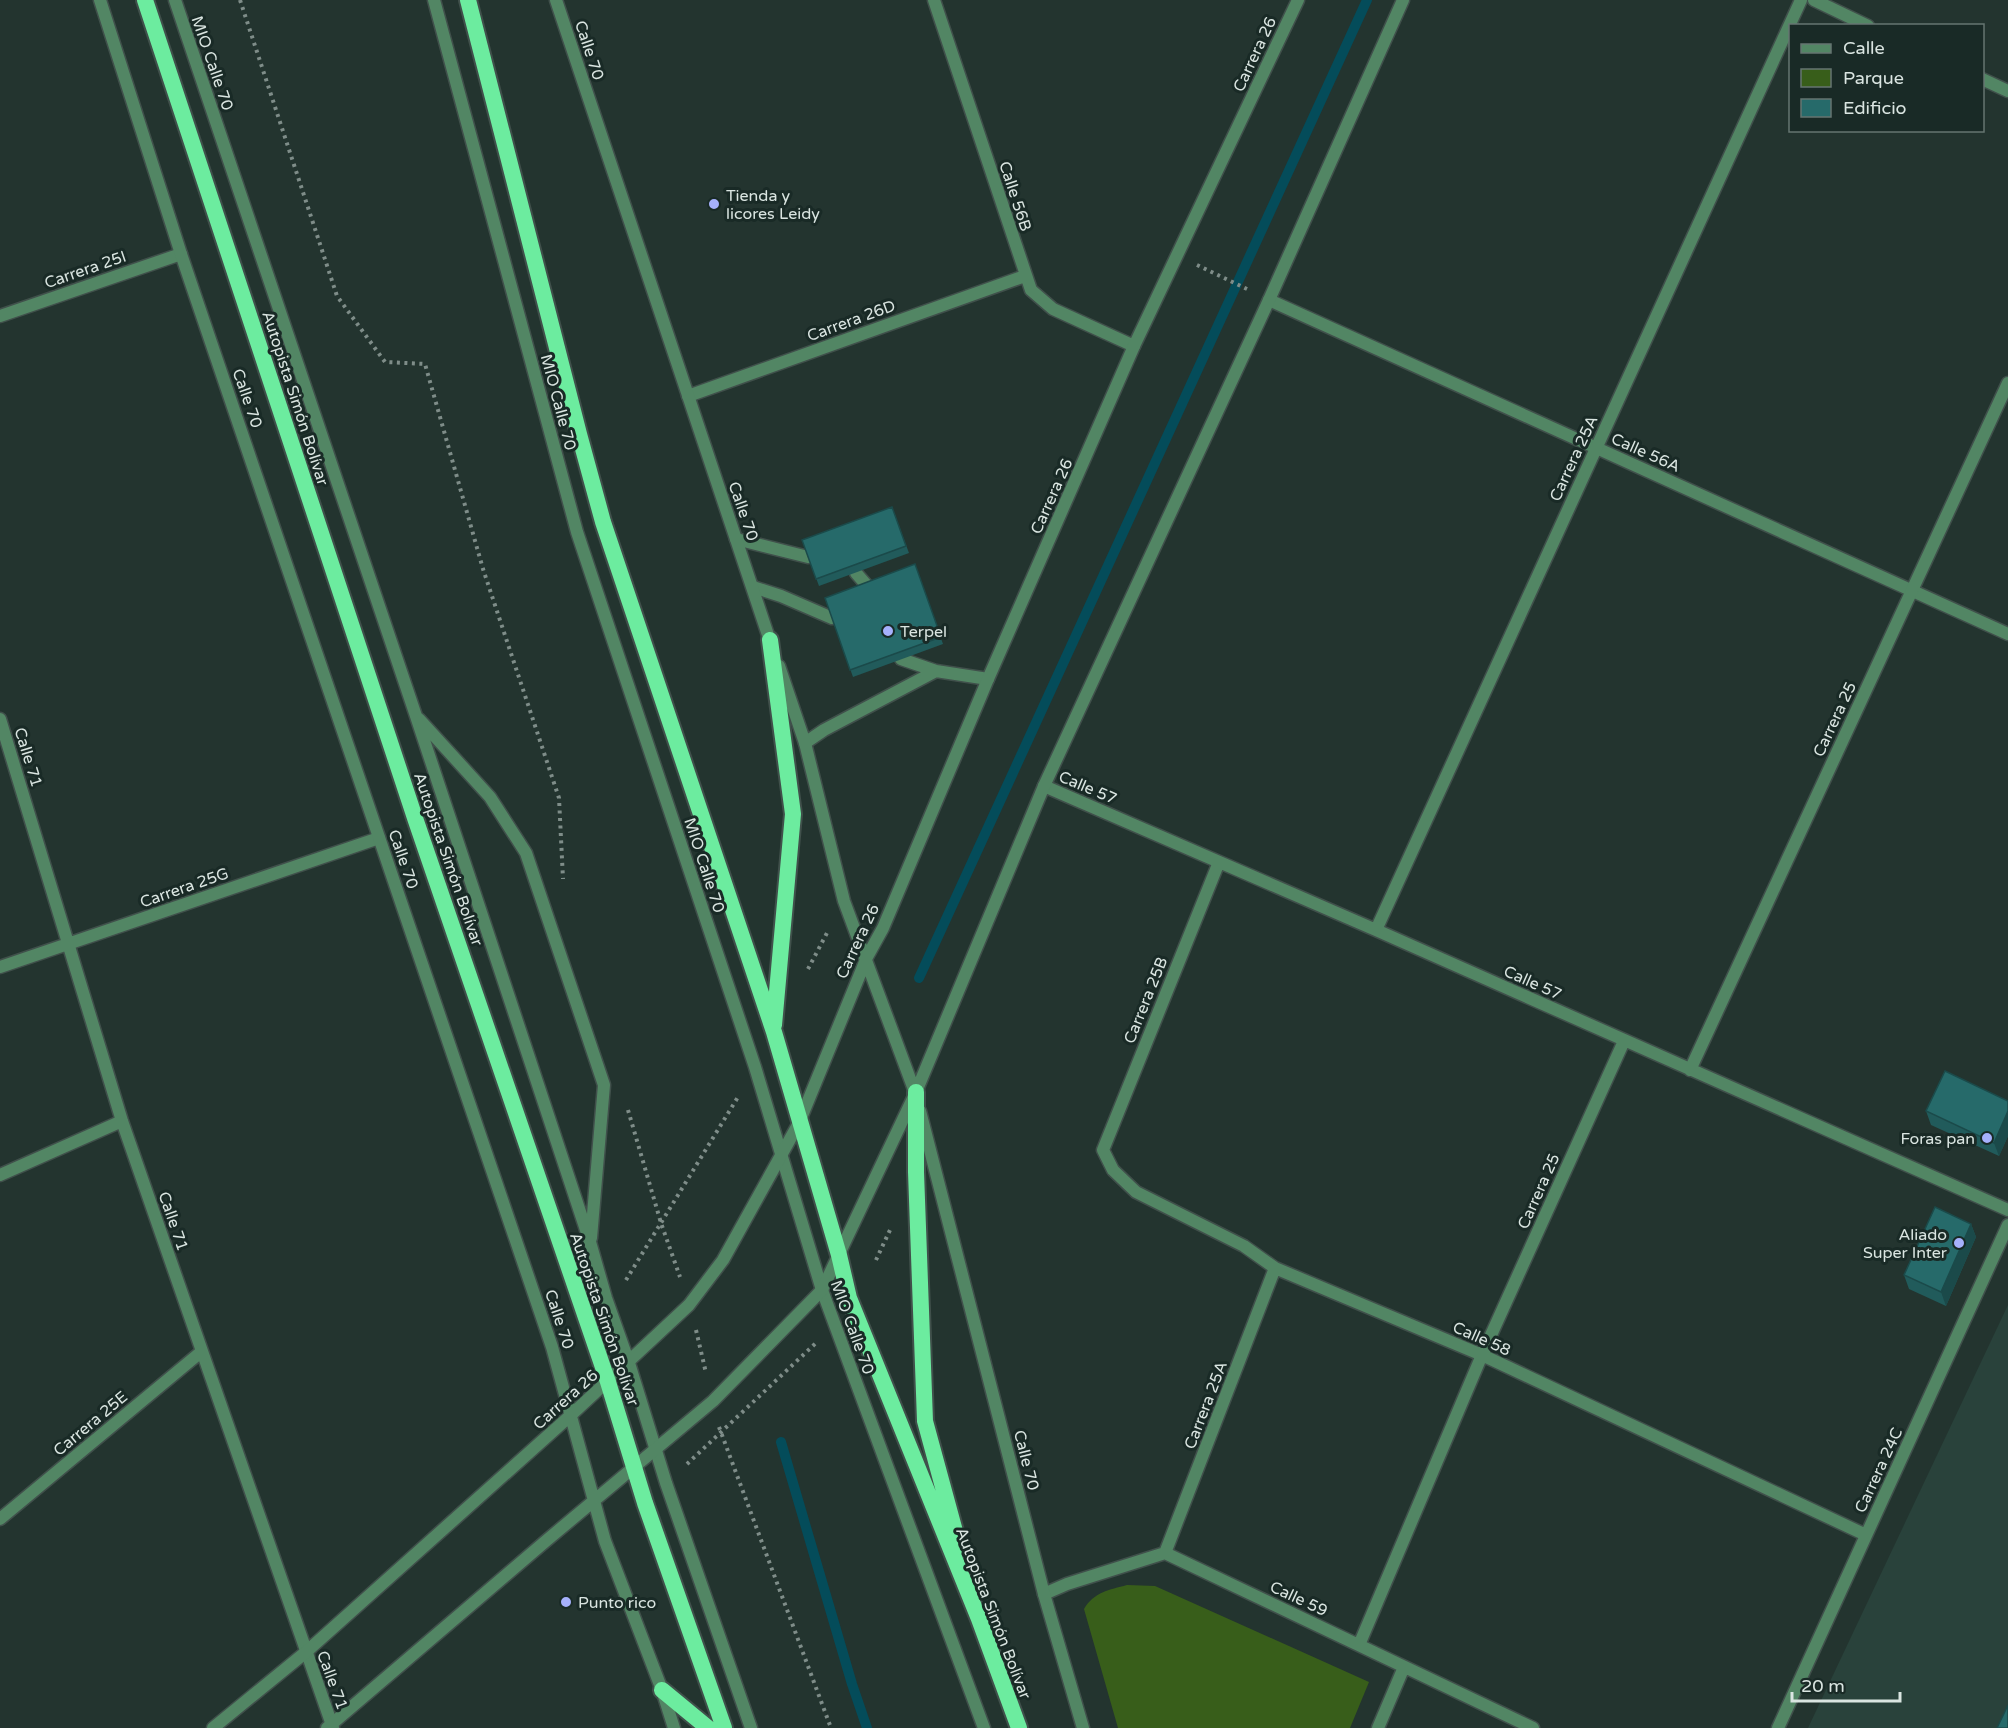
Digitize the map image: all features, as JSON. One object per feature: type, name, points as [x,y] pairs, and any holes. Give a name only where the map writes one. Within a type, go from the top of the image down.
[{"type":"highway","name":"Autopista Simón Bolívar","points":[[145,0],[416,821],[608,1382],[645,1503],[724,1728]]},
{"type":"highway","name":"Autopista Simón Bolívar","points":[[468,0],[603,522],[774,1032],[839,1255],[849,1298],[980,1619],[1019,1728]]},
{"type":"highway","points":[[770,640],[793,814],[774,1032]]},
{"type":"highway","points":[[916,1092],[916,1172],[925,1421],[980,1619]]},
{"type":"highway","points":[[662,1690],[708,1728]]},
{"type":"street","name":"Calle 70","points":[[100,0],[181,254],[552,1347],[605,1541],[662,1690],[674,1728]]},
{"type":"street","name":"MIO Calle 70","points":[[175,0],[416,716],[590,1242],[666,1484],[751,1728]]},
{"type":"street","name":"MIO Calle 70","points":[[434,0],[577,532],[755,1067],[822,1290],[984,1728]]},
{"type":"street","name":"Calle 70","points":[[556,0],[805,743],[844,901],[916,1092],[1044,1594],[1083,1728]]},
{"type":"street","name":"Calle 56B","points":[[934,0],[1031,290],[1046,304],[1134,346]]},
{"type":"street","name":"Carrera 26","points":[[213,1728],[306,1652],[608,1382],[689,1305],[723,1260],[799,1124],[867,957],[883,928],[988,679],[1134,346],[1298,0]]},
{"type":"street","points":[[330,1727],[713,1401],[822,1290],[916,1092],[1044,786],[1269,300],[1403,0]]},
{"type":"street","name":"Carrera 25A","points":[[1790,24],[1801,0]]},
{"type":"street","points":[[1814,0],[1864,24]]},
{"type":"street","name":"Carrera 25A","points":[[1376,930],[1789,26]]},
{"type":"street","points":[[1984,79],[2008,91]]},
{"type":"street","name":"Carrera 25I","points":[[0,316],[181,254]]},
{"type":"street","name":"Carrera 26D","points":[[688,396],[1025,276]]},
{"type":"street","name":"Calle 56A","points":[[1269,300],[2008,634]]},
{"type":"street","name":"Carrera 25","points":[[1690,1070],[2008,383]]},
{"type":"street","points":[[736,539],[808,557]]},
{"type":"street","points":[[856,573],[870,589]]},
{"type":"street","points":[[753,587],[781,596],[832,618]]},
{"type":"street","points":[[901,659],[936,671],[988,679]]},
{"type":"street","points":[[805,743],[824,730],[936,671]]},
{"type":"street","name":"MIO Calle 70","points":[[416,716],[490,797],[526,853],[604,1084],[590,1242]]},
{"type":"street","name":"Calle 71","points":[[0,718],[122,1121],[330,1727]]},
{"type":"street","name":"Calle 57","points":[[1044,786],[1376,930],[2008,1210]]},
{"type":"street","name":"Carrera 25G","points":[[0,966],[379,838]]},
{"type":"street","name":"Carrera 25B","points":[[1103,1150],[1219,862]]},
{"type":"street","name":"Carrera 25","points":[[1359,1645],[1482,1355],[1624,1041]]},
{"type":"street","points":[[0,1175],[122,1121]]},
{"type":"street","name":"Calle 58","points":[[1103,1150],[1113,1170],[1136,1192],[1244,1246],[1275,1268],[1482,1355],[1866,1535]]},
{"type":"street","name":"Carrera 24C","points":[[1778,1728],[2008,1225]]},
{"type":"street","name":"Carrera 25A","points":[[1165,1553],[1275,1268]]},
{"type":"street","name":"Carrera 25E","points":[[0,1519],[201,1352]]},
{"type":"street","points":[[1044,1594],[1067,1584],[1165,1553]]},
{"type":"street","name":"Calle 59","points":[[1165,1553],[1533,1728]]},
{"type":"street","points":[[1378,1728],[1404,1667]]},
{"type":"path","points":[[240,0],[337,296],[386,362],[425,364],[483,569],[560,798],[563,880]]},
{"type":"path","points":[[1208,270],[1249,290]]},
{"type":"path","points":[[807,970],[828,930]]},
{"type":"path","points":[[625,1280],[744,1087]]},
{"type":"path","points":[[627,1105],[661,1223],[689,1305],[720,1433],[831,1728]]},
{"type":"path","points":[[680,1471],[824,1335]]},
{"type":"shaded area","points":[[2008,1305],[2008,1728],[1808,1728]]},
{"type":"green space","points":[[1127,1585],[1155,1586],[1369,1682],[1350,1728],[1118,1728],[1084,1609],[1097,1595]]},
{"type":"building","points":[[892,507],[906,546],[816,579],[802,540]]},
{"type":"building","name":"Terpel","points":[[915,564],[941,637],[850,670],[825,598]]},
{"type":"building","points":[[1945,1071],[2008,1101],[2008,1111],[1994,1143],[1926,1111]]},
{"type":"building","points":[[1935,1207],[1971,1224],[1941,1292],[1904,1275]]},
{"type":"building","points":[[2008,1705],[2008,1728],[1997,1728]]},
{"type":"waterway","points":[[919,978],[1367,0]]},
{"type":"waterway","points":[[781,1442],[867,1728]]},
{"type":"place","name":"Tienda y licores Leidy","points":[[714,204]]},
{"type":"place","name":"Terpel","points":[[888,631]]},
{"type":"place","name":"Foras pan","points":[[1987,1138]]},
{"type":"place","name":"Aliado Super Inter","points":[[1959,1243]]},
{"type":"place","name":"Punto rico","points":[[566,1602]]}]
